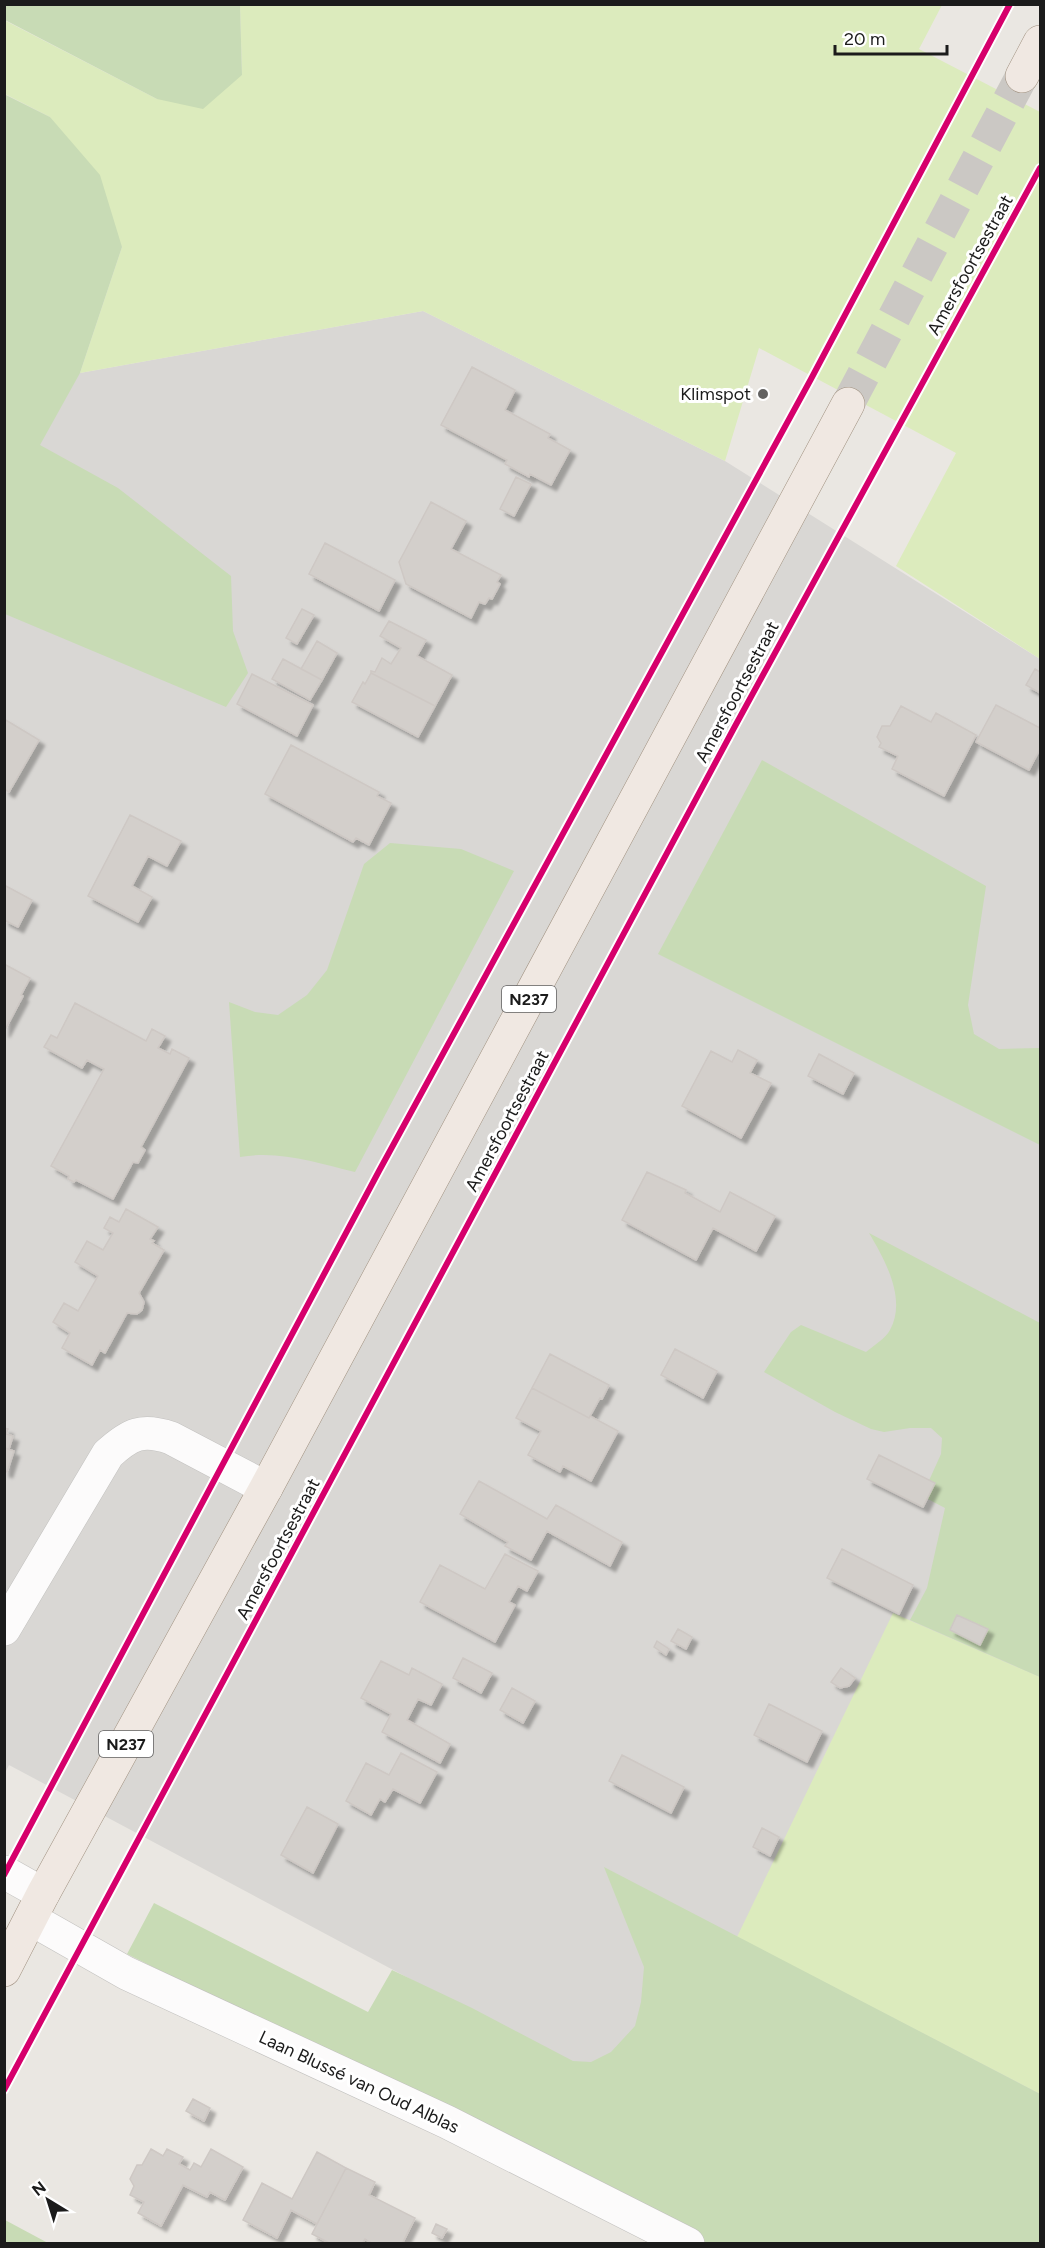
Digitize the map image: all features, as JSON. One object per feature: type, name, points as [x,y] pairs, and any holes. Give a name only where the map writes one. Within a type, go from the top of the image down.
[{"type":"main road","points":[[1022,76],[1041,42]]},
{"type":"main road","name":"N237","points":[[4,1970],[266,1488],[848,404]]},
{"type":"street","points":[[4,1629],[108,1454],[123,1440],[140,1433],[156,1433],[171,1438],[266,1488]]},
{"type":"street","name":"Laan Blussé van Oud Alblas","points":[[4,1872],[37,1907],[126,1973],[447,2122],[688,2244]]},
{"type":"shaded area","points":[[423,311],[725,461],[1040,659],[1040,2243],[905,2243],[9,1765],[5,1773],[5,390],[80,373]]},
{"type":"green space","points":[[4,5],[240,5],[242,75],[203,109],[157,99],[5,20]]},
{"type":"green space","points":[[240,5],[942,5],[919,49],[1040,112],[1040,659],[896,566],[956,453],[759,348],[725,461],[423,311],[80,373],[122,247],[50,117],[5,94],[4,20],[157,99],[242,75]]},
{"type":"green space","points":[[4,94],[50,117],[100,175],[122,247],[80,373],[40,445],[118,488],[231,576],[233,631],[248,673],[226,707],[5,614]]},
{"type":"green space","points":[[762,760],[986,886],[968,1005],[974,1034],[999,1049],[1040,1048],[1040,1145],[658,954]]},
{"type":"green space","points":[[390,843],[461,849],[514,871],[355,1172],[284,1156],[240,1157],[229,1002],[255,1012],[278,1015],[307,995],[327,970],[364,864]]},
{"type":"green space","points":[[869,1233],[1040,1323],[1040,1677],[910,1620],[927,1588],[945,1508],[922,1496],[941,1454],[942,1438],[931,1428],[884,1432],[871,1429],[835,1412],[764,1372],[791,1332],[801,1325],[866,1352],[888,1333],[895,1318],[895,1293],[887,1267]]},
{"type":"green space","points":[[893,1613],[1040,1677],[1040,2094],[737,1937]]},
{"type":"green space","points":[[604,1867],[1040,2094],[1040,2243],[706,2243],[127,1954],[154,1903],[368,2012],[392,1970],[472,2008],[573,2061],[591,2062],[611,2052],[635,2026],[641,2002],[644,1967]]},
{"type":"green space","points":[[5,2220],[48,2243],[5,2243]]},
{"type":"building","points":[[472,367],[515,390],[505,410],[550,434],[548,438],[570,450],[551,485],[530,474],[529,477],[505,464],[507,460],[441,425]]},
{"type":"building","points":[[516,477],[531,484],[514,516],[500,509]]},
{"type":"building","points":[[431,502],[466,521],[451,549],[501,575],[497,582],[500,584],[492,599],[489,598],[485,604],[479,602],[471,618],[406,584],[399,562]]},
{"type":"building","points":[[325,543],[395,580],[379,611],[309,574]]},
{"type":"building","points":[[302,609],[314,615],[297,644],[286,638]]},
{"type":"building","points":[[389,621],[426,640],[417,656],[452,675],[435,706],[371,673],[371,671],[375,672],[382,658],[391,664],[401,648],[380,636]]},
{"type":"building","points":[[317,641],[337,653],[322,680],[301,669]]},
{"type":"building","points":[[283,659],[322,680],[310,700],[272,679]]},
{"type":"building","points":[[1035,669],[1040,672],[1040,693],[1026,685]]},
{"type":"building","points":[[371,673],[435,706],[418,737],[352,702]]},
{"type":"building","points":[[252,674],[313,705],[297,736],[237,704]]},
{"type":"building","points":[[996,705],[1040,728],[1040,749],[1029,770],[976,742]]},
{"type":"building","points":[[901,706],[931,722],[936,713],[976,735],[944,796],[892,769],[898,756],[879,747],[881,743],[877,737],[882,726],[890,726]]},
{"type":"building","points":[[4,719],[39,740],[9,792],[4,789]]},
{"type":"building","points":[[291,745],[379,792],[377,796],[391,803],[369,845],[356,838],[353,842],[265,794]]},
{"type":"building","points":[[130,815],[181,841],[167,866],[148,856],[132,886],[152,897],[138,922],[88,896]]},
{"type":"building","points":[[4,885],[32,900],[18,927],[4,920]]},
{"type":"building","points":[[4,964],[30,978],[4,1032]]},
{"type":"building","points":[[75,1003],[146,1041],[152,1029],[165,1036],[158,1048],[170,1054],[172,1049],[189,1058],[141,1147],[145,1150],[138,1163],[133,1162],[113,1199],[76,1180],[74,1182],[68,1179],[69,1176],[51,1166],[104,1069],[87,1060],[82,1068],[44,1047],[51,1035],[57,1038]]},
{"type":"building","points":[[738,1050],[757,1060],[750,1073],[771,1083],[741,1138],[682,1106],[711,1051],[732,1062]]},
{"type":"building","points":[[819,1054],[854,1073],[843,1094],[808,1076]]},
{"type":"building","points":[[647,1172],[686,1190],[685,1193],[720,1212],[730,1192],[775,1216],[756,1251],[713,1228],[696,1260],[622,1220]]},
{"type":"building","points":[[126,1209],[158,1227],[150,1239],[154,1241],[152,1243],[164,1250],[139,1293],[144,1302],[142,1310],[137,1314],[127,1313],[105,1353],[100,1350],[92,1365],[62,1348],[70,1333],[53,1322],[64,1303],[78,1311],[98,1276],[75,1262],[87,1241],[103,1250],[113,1233],[104,1228],[110,1217],[119,1222]]},
{"type":"building","points":[[675,1349],[717,1371],[703,1398],[661,1375]]},
{"type":"building","points":[[550,1354],[609,1385],[589,1418],[532,1388]]},
{"type":"building","points":[[532,1388],[618,1431],[591,1481],[563,1466],[560,1472],[528,1455],[541,1431],[516,1418]]},
{"type":"building","points":[[4,1428],[8,1429],[6,1434],[13,1436],[9,1449],[4,1448]]},
{"type":"building","points":[[4,1448],[14,1451],[7,1472],[4,1471]]},
{"type":"building","points":[[879,1455],[935,1483],[923,1507],[867,1479]]},
{"type":"building","points":[[479,1481],[547,1519],[556,1505],[622,1542],[610,1566],[547,1531],[531,1560],[505,1546],[508,1542],[460,1514]]},
{"type":"building","points":[[842,1549],[913,1585],[899,1614],[827,1578]]},
{"type":"building","points":[[505,1554],[538,1571],[527,1591],[518,1586],[509,1602],[515,1605],[495,1642],[420,1602],[440,1565],[485,1589]]},
{"type":"building","points":[[957,1615],[988,1629],[980,1645],[950,1630]]},
{"type":"building","points":[[678,1629],[692,1637],[686,1649],[671,1641]]},
{"type":"building","points":[[657,1641],[669,1649],[666,1655],[654,1647]]},
{"type":"building","points":[[463,1658],[492,1673],[481,1693],[453,1678]]},
{"type":"building","points":[[381,1661],[409,1675],[412,1668],[442,1684],[431,1705],[418,1699],[407,1720],[450,1744],[440,1763],[382,1732],[391,1714],[361,1698]]},
{"type":"building","points":[[841,1668],[855,1678],[849,1686],[840,1688],[831,1682]]},
{"type":"building","points":[[512,1688],[535,1701],[523,1723],[500,1710]]},
{"type":"building","points":[[769,1704],[822,1731],[807,1762],[754,1735]]},
{"type":"building","points":[[401,1753],[437,1772],[420,1803],[393,1789],[385,1802],[380,1799],[371,1815],[346,1801],[366,1763],[389,1775]]},
{"type":"building","points":[[622,1755],[684,1787],[671,1813],[609,1781]]},
{"type":"building","points":[[307,1807],[338,1824],[313,1873],[281,1855]]},
{"type":"building","points":[[762,1828],[779,1837],[770,1856],[753,1847]]},
{"type":"building","points":[[193,2099],[210,2108],[204,2121],[186,2111]]},
{"type":"building","points":[[151,2149],[163,2156],[167,2149],[183,2157],[179,2164],[190,2170],[194,2163],[201,2167],[211,2149],[243,2167],[225,2200],[210,2192],[207,2197],[183,2185],[161,2226],[138,2213],[144,2202],[130,2195],[134,2186],[130,2179],[137,2165],[142,2165]]},
{"type":"building","points":[[317,2152],[346,2168],[317,2224],[291,2210],[277,2238],[243,2220],[262,2183],[292,2199]]},
{"type":"building","points":[[346,2168],[375,2182],[369,2195],[415,2218],[402,2244],[373,2244],[365,2239],[362,2244],[331,2244],[312,2234]]},
{"type":"building","points":[[436,2224],[447,2229],[442,2238],[432,2233]]},
{"type":"tunnel","points":[[848,404],[1022,76]]},
{"type":"cycle path","points":[[4,1875],[379,1171],[811,379],[1010,4]]},
{"type":"cycle path","name":"Amersfoortsestraat","points":[[4,2090],[734,728],[1040,168]]},
{"type":"place","name":"Klimspot","points":[[763,394]]}]
